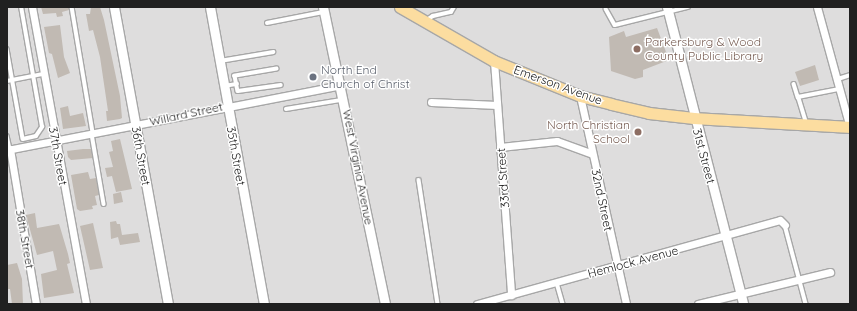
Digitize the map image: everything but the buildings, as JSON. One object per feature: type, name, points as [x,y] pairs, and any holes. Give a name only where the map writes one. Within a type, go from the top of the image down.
[{"type":"main road","name":"Emerson Avenue","points":[[400,7],[494,61],[580,96],[650,113],[694,118],[850,127]]},
{"type":"street","name":"37th Street","points":[[32,7],[86,304]]},
{"type":"street","name":"36th Street","points":[[114,7],[168,304]]},
{"type":"street","name":"35th Street","points":[[210,7],[264,304]]},
{"type":"street","points":[[817,7],[838,78],[850,127]]},
{"type":"street","name":"West Virginia Avenue","points":[[324,9],[344,99],[385,304]]},
{"type":"street","name":"31st Street","points":[[668,10],[694,118],[743,304]]},
{"type":"street","name":"33rd Street","points":[[494,61],[512,295]]},
{"type":"street","name":"Willard Street","points":[[8,150],[55,139],[341,85]]},
{"type":"street","name":"32nd Street","points":[[580,96],[616,267],[626,304]]},
{"type":"street","points":[[431,102],[497,105]]},
{"type":"street","points":[[500,147],[557,141],[592,154]]},
{"type":"street","name":"38th Street","points":[[8,150],[36,304]]},
{"type":"street","name":"Hemlock Avenue","points":[[478,304],[616,267],[780,220],[785,225]]},
{"type":"street","points":[[698,304],[740,293],[746,294],[830,272]]},
{"type":"lane","points":[[7,50],[23,139],[36,136],[42,127],[21,7]]},
{"type":"lane","points":[[72,7],[104,204]]},
{"type":"lane","points":[[425,22],[433,16],[450,12],[454,7]]},
{"type":"lane","points":[[606,8],[615,26],[668,10],[686,7]]},
{"type":"lane","points":[[267,23],[324,9]]},
{"type":"lane","points":[[219,62],[273,52]]},
{"type":"lane","points":[[277,69],[235,76],[238,91],[281,85]]},
{"type":"lane","points":[[7,81],[44,74]]},
{"type":"lane","points":[[838,78],[850,75]]},
{"type":"lane","points":[[224,86],[237,84]]},
{"type":"lane","points":[[794,84],[806,124]]},
{"type":"lane","points":[[798,97],[840,88]]},
{"type":"lane","points":[[286,109],[344,99]]},
{"type":"lane","points":[[7,136],[8,150]]},
{"type":"lane","points":[[419,180],[438,304]]},
{"type":"lane","points":[[785,225],[806,304]]},
{"type":"lane","points":[[557,283],[563,304]]},
{"type":"shaded area","points":[[7,7],[850,7],[850,304],[7,304]]},
{"type":"place","name":"Parkersburg & Wood County Public Library","points":[[637,49]]},
{"type":"place","name":"North End Church of Christ","points":[[313,77]]},
{"type":"place","name":"North Christian School","points":[[638,132]]}]
